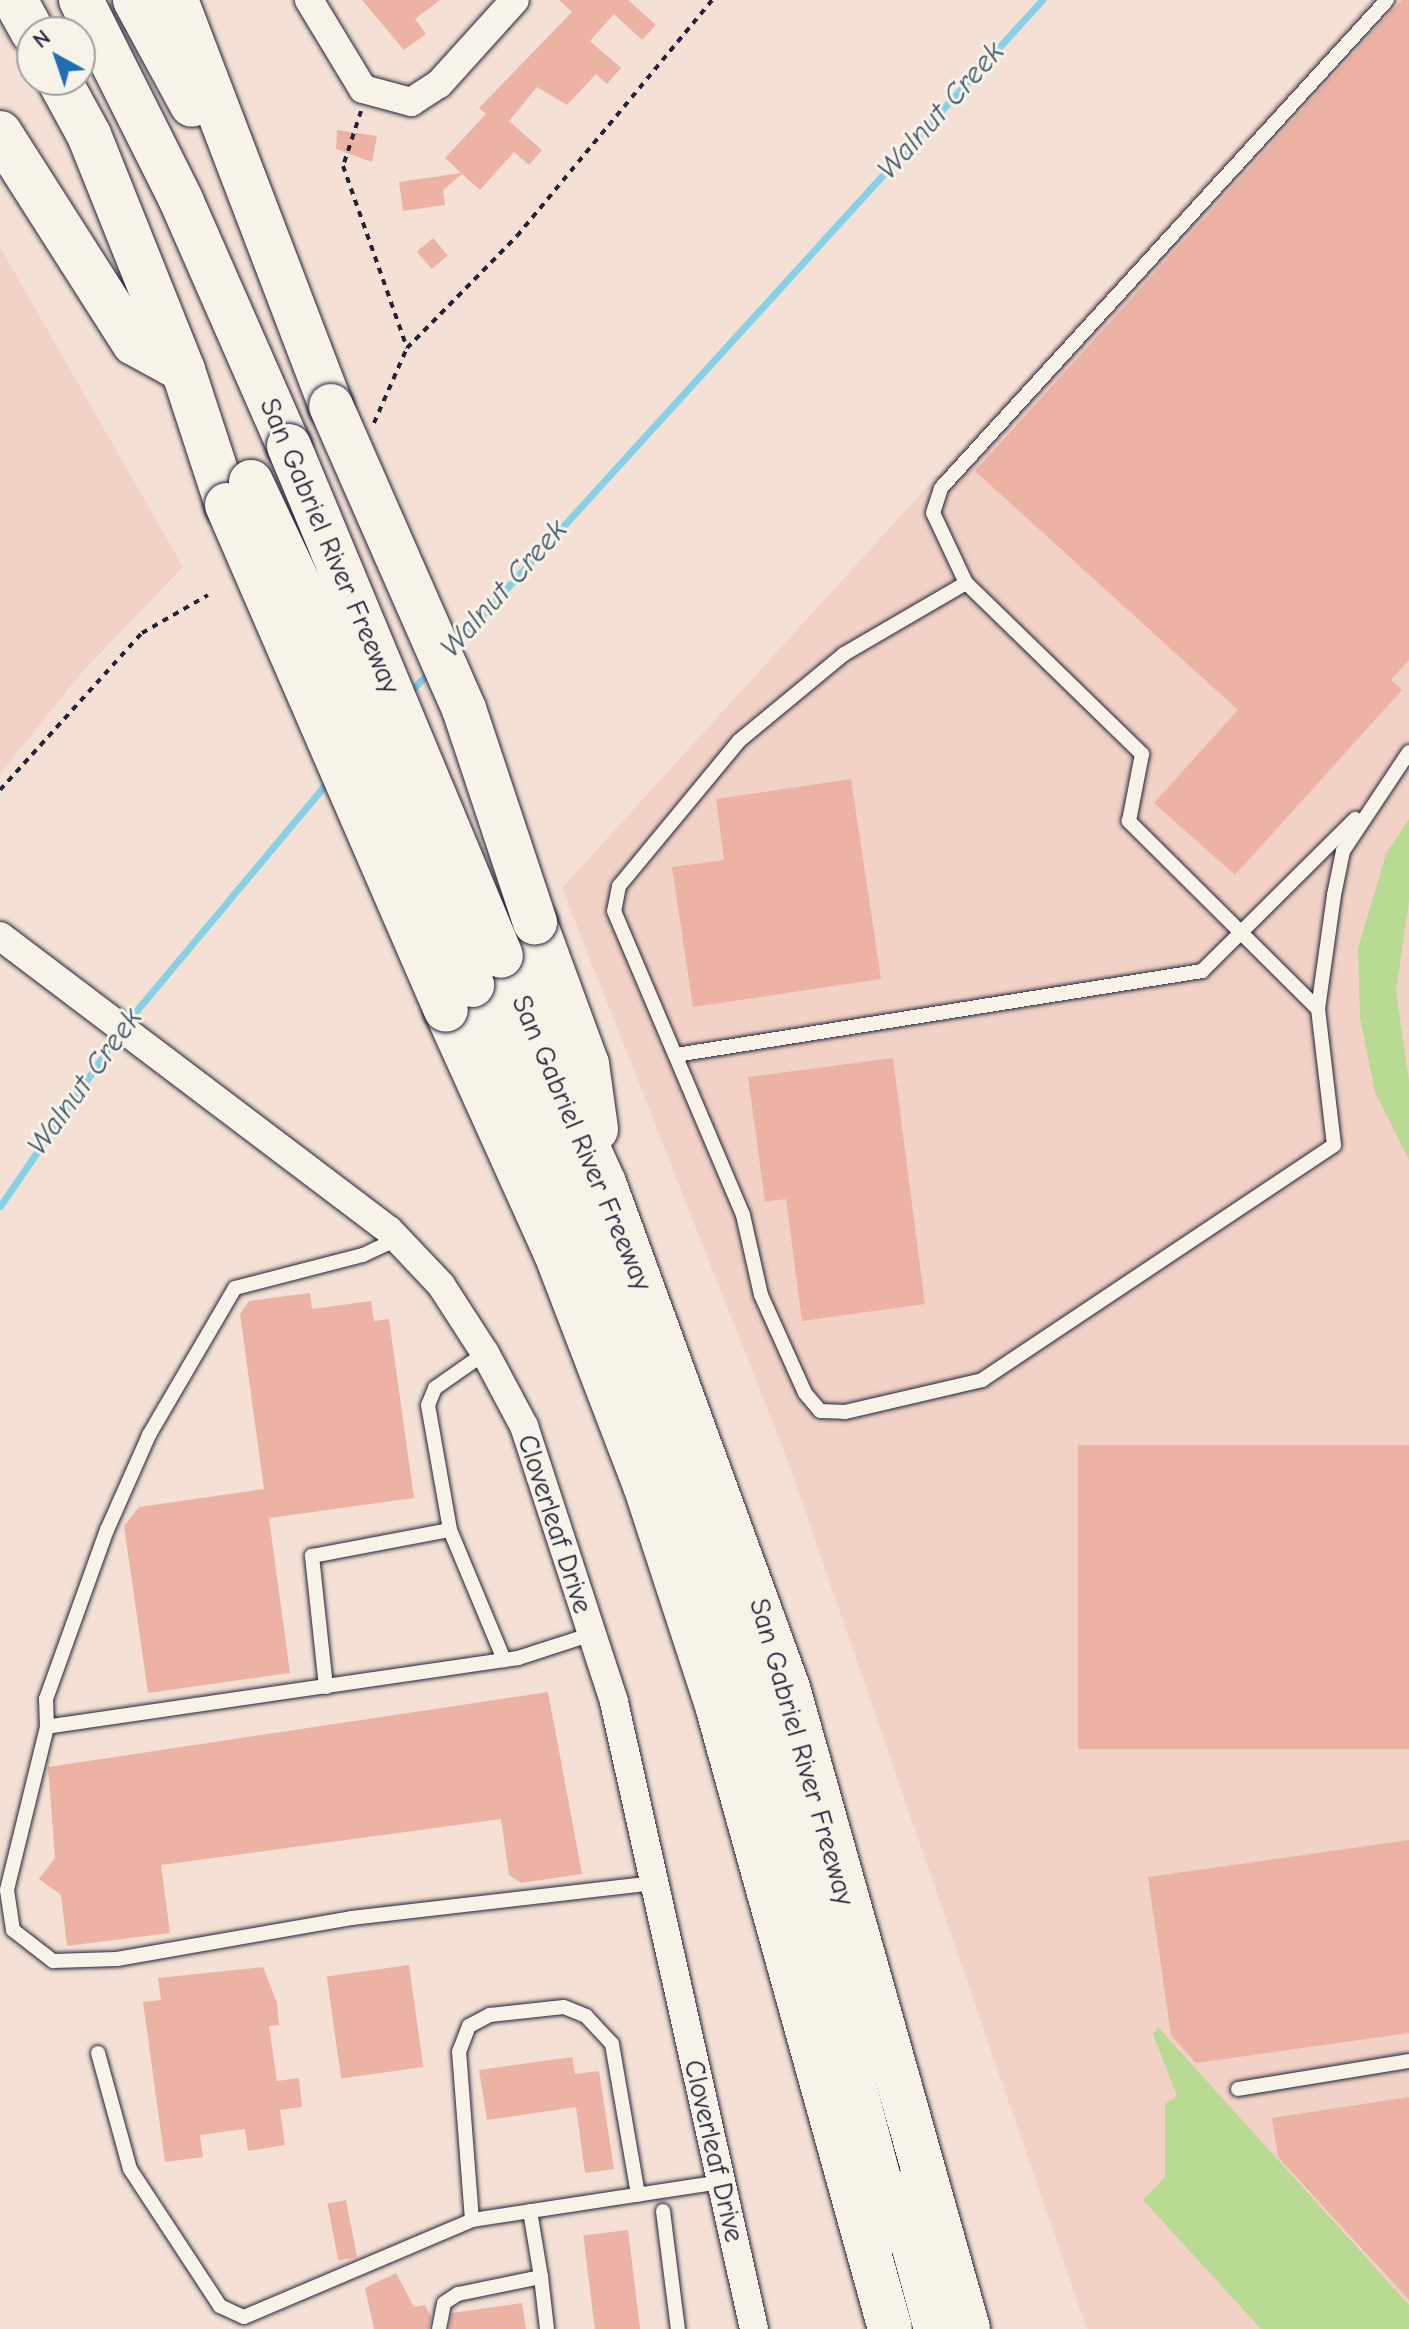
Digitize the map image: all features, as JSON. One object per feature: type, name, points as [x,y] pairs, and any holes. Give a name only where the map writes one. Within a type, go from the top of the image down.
[{"type":"highway","name":"San Gabriel River Freeway","points":[[81,0],[181,200],[289,446],[481,979],[555,1251],[645,1485],[718,1709],[890,2329]]},
{"type":"highway","points":[[135,0],[282,273]]},
{"type":"highway","points":[[176,0],[331,406],[464,709],[535,923],[587,1064],[604,1183]]},
{"type":"highway","name":"San Gabriel River Freeway","points":[[68,96],[89,135],[208,439],[239,494],[481,979],[604,1183],[788,1688],[971,2329]]},
{"type":"highway","points":[[0,133],[49,202],[134,343],[183,370]]},
{"type":"highway","points":[[0,159],[49,202]]},
{"type":"highway","points":[[481,979],[708,1573],[782,1812],[919,2329]]},
{"type":"highway","points":[[481,979],[495,996],[638,1333],[760,1686],[936,2329]]},
{"type":"street","points":[[309,0],[368,90],[411,102],[439,84],[515,0]]},
{"type":"street","name":"Cloverleaf Drive","points":[[0,936],[328,1178],[398,1239],[441,1285],[485,1353],[524,1426],[592,1634],[654,1883],[754,2329]]},
{"type":"lane","points":[[1318,1009],[1129,821],[1142,754],[966,583],[933,513],[941,488],[1387,0]]},
{"type":"lane","points":[[966,583],[844,654],[739,741],[619,886],[614,911],[743,1215],[761,1295],[805,1393],[820,1411],[845,1412],[982,1380],[1334,1145],[1318,1009],[1343,851],[1365,811],[1409,752]]},
{"type":"lane","points":[[676,1055],[1202,971],[1365,811]]},
{"type":"lane","points":[[398,1239],[363,1255],[235,1288],[149,1435],[107,1530],[46,1699],[47,1727],[7,1890],[13,1930],[53,1961],[117,1959],[338,1920],[654,1883]]},
{"type":"lane","points":[[485,1353],[435,1388],[428,1405],[450,1530],[504,1660]]},
{"type":"lane","points":[[326,1687],[312,1556],[450,1530]]},
{"type":"lane","points":[[47,1727],[504,1660],[592,1634]]},
{"type":"lane","points":[[472,2220],[459,2052],[469,2026],[490,2015],[564,2007],[586,2016],[612,2044],[638,2195]]},
{"type":"lane","points":[[98,2053],[130,2169],[220,2306],[244,2317],[472,2220],[721,2182]]},
{"type":"lane","points":[[1238,2089],[1409,2061]]},
{"type":"lane","points":[[530,2211],[547,2329]]},
{"type":"lane","points":[[663,2211],[678,2329]]},
{"type":"lane","points":[[439,2329],[444,2303],[458,2294],[541,2277]]},
{"type":"path","points":[[373,425],[407,348],[517,236],[712,0]]},
{"type":"path","points":[[368,90],[343,166],[407,348]]},
{"type":"path","points":[[0,790],[142,633],[208,595]]},
{"type":"shaded area","points":[[1370,0],[1409,0],[1409,2329],[1087,2329],[789,1464],[562,888]]},
{"type":"shaded area","points":[[0,247],[183,567],[83,671],[0,774]]},
{"type":"green space","points":[[1409,819],[1409,901],[1396,991],[1409,1081],[1409,1160],[1375,1092],[1360,1017],[1358,948],[1386,854]]},
{"type":"green space","points":[[1158,2027],[1409,2305],[1409,2329],[1261,2329],[1143,2200],[1165,2177],[1165,2104],[1177,2096],[1153,2034]]},
{"type":"building","points":[[362,0],[440,0],[415,19],[426,34],[404,50]]},
{"type":"building","points":[[559,0],[628,0],[656,25],[642,40],[614,14],[590,41],[621,68],[607,84],[596,74],[567,105],[537,87],[509,121],[542,150],[529,165],[514,152],[480,190],[462,174],[443,190],[445,205],[403,211],[399,182],[461,173],[445,158],[486,114],[479,108],[572,12]]},
{"type":"building","points":[[1402,0],[1409,0],[1409,660],[1391,680],[1402,690],[1235,875],[1154,803],[1238,710],[975,471]]},
{"type":"building","points":[[337,130],[377,136],[372,162],[336,149]]},
{"type":"building","points":[[433,238],[448,256],[432,269],[417,251]]},
{"type":"building","points":[[851,779],[881,979],[693,1007],[672,867],[724,860],[716,799]]},
{"type":"building","points":[[893,1058],[925,1304],[802,1321],[786,1199],[765,1202],[748,1077]]},
{"type":"building","points":[[310,1293],[312,1309],[371,1301],[374,1321],[389,1319],[414,1498],[269,1518],[290,1673],[148,1693],[124,1526],[139,1507],[264,1489],[240,1314],[249,1301]]},
{"type":"building","points":[[1078,1445],[1409,1445],[1409,1749],[1078,1749]]},
{"type":"building","points":[[548,1692],[582,1874],[521,1883],[509,1875],[501,1819],[161,1865],[170,1933],[67,1946],[61,1895],[39,1879],[55,1858],[48,1767]]},
{"type":"building","points":[[1409,1840],[1409,2033],[1196,2063],[1171,2035],[1148,1877]]},
{"type":"building","points":[[409,1965],[423,2067],[341,2079],[327,1977]]},
{"type":"building","points":[[263,1967],[277,2003],[279,2025],[269,2026],[277,2081],[299,2078],[302,2107],[280,2110],[285,2145],[248,2151],[245,2129],[200,2135],[203,2157],[165,2162],[143,2002],[161,2000],[158,1978]]},
{"type":"building","points":[[572,2057],[575,2074],[599,2071],[614,2169],[585,2173],[576,2107],[487,2120],[479,2070]]},
{"type":"building","points":[[1409,2097],[1409,2300],[1278,2157],[1272,2118]]},
{"type":"building","points":[[346,2200],[357,2257],[338,2261],[327,2204]]},
{"type":"building","points":[[628,2230],[640,2329],[595,2329],[583,2235]]},
{"type":"building","points":[[396,2273],[414,2307],[425,2305],[431,2316],[429,2329],[374,2329],[365,2288]]},
{"type":"building","points":[[522,2303],[526,2329],[449,2329],[452,2313]]},
{"type":"waterway","name":"Walnut Creek","points":[[454,646],[1042,0]]},
{"type":"waterway","name":"Walnut Creek","points":[[407,695],[432,669]]},
{"type":"waterway","name":"Walnut Creek","points":[[126,1023],[331,778]]},
{"type":"waterway","points":[[0,1206],[119,1033]]}]
